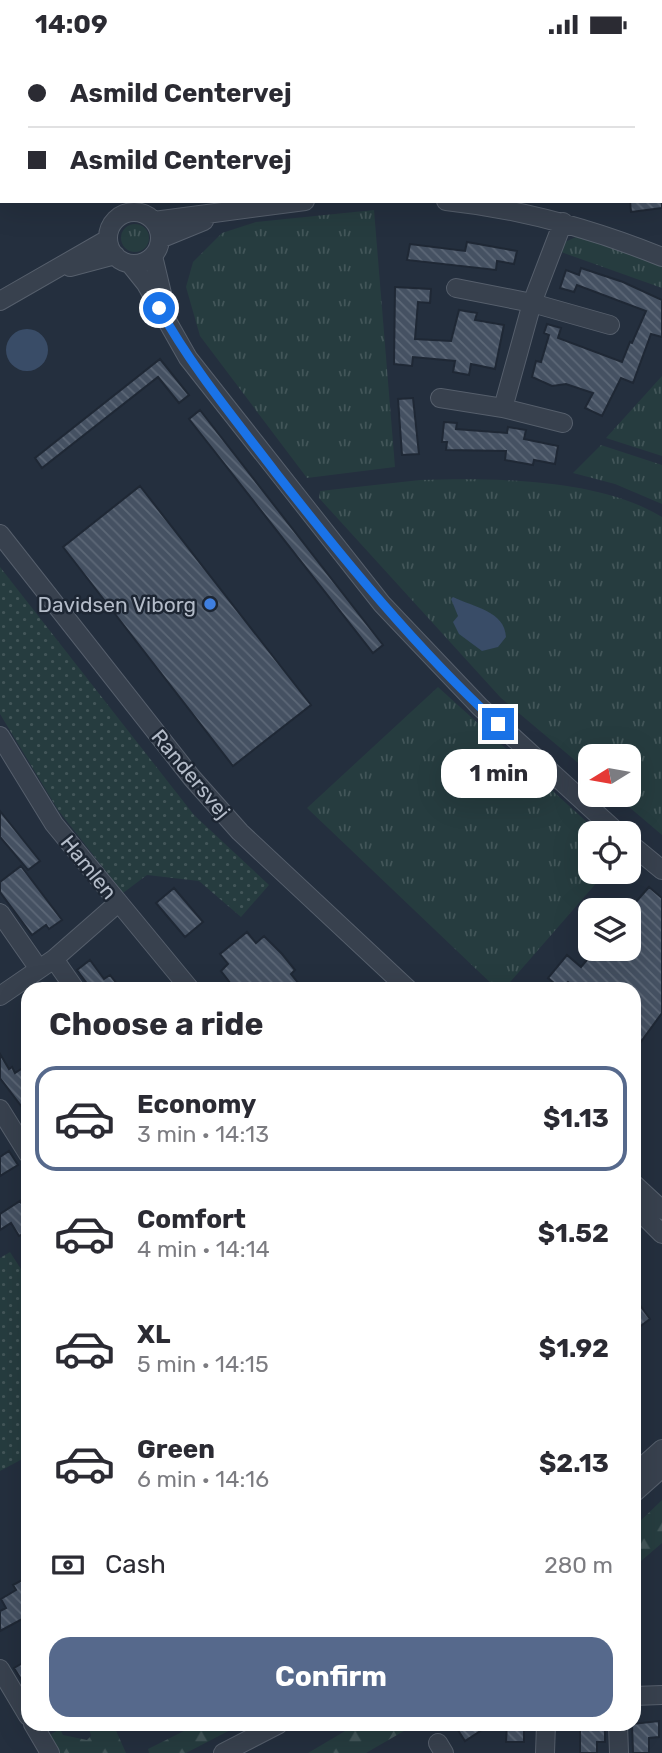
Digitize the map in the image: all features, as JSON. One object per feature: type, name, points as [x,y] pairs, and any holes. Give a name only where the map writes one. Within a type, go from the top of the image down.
[{"type":"street","points":[[292,203],[217,215],[154,221],[124,208],[111,226],[117,253],[146,284],[172,332],[212,390],[382,604],[480,707],[605,821]]},
{"type":"street","points":[[485,203],[563,222],[662,257]]},
{"type":"street","points":[[160,239],[217,215]]},
{"type":"street","points":[[154,221],[160,239],[153,257],[172,332]]},
{"type":"street","points":[[503,408],[532,303],[563,222]]},
{"type":"street","points":[[0,301],[53,272],[71,258],[117,253],[138,264],[153,257]]},
{"type":"street","points":[[456,288],[532,303],[610,325]]},
{"type":"street","points":[[440,398],[503,408],[563,423]]},
{"type":"street","name":"Randersvej","points":[[0,534],[192,778],[240,832],[401,982]]},
{"type":"street","name":"Hamlen","points":[[0,736],[54,824],[184,982]]},
{"type":"street","points":[[641,853],[662,870]]},
{"type":"street","points":[[0,996],[46,964],[118,903]]},
{"type":"street","points":[[0,913],[46,964],[67,982]]},
{"type":"street","points":[[0,1109],[21,1143]]},
{"type":"street","points":[[641,1190],[662,1210]]},
{"type":"street","points":[[641,1213],[662,1234]]},
{"type":"street","points":[[641,1468],[662,1449]]},
{"type":"street","points":[[641,1487],[662,1468]]},
{"type":"street","points":[[0,1669],[21,1704]]},
{"type":"street","points":[[641,1696],[662,1695]]},
{"type":"street","points":[[37,1731],[50,1753]]},
{"type":"street","points":[[223,1753],[265,1731]]},
{"type":"street","points":[[545,1753],[546,1731]]},
{"type":"street","points":[[618,1731],[619,1753]]},
{"type":"green space","points":[[374,210],[395,467],[307,478],[200,336],[186,287],[193,262],[222,233],[256,222]]},
{"type":"green space","points":[[135,224],[145,228],[149,238],[145,248],[135,252],[125,248],[121,238],[125,228]]},
{"type":"green space","points":[[580,235],[662,265],[662,288],[561,252],[565,242]]},
{"type":"green space","points":[[662,376],[662,456],[606,438]]},
{"type":"green space","points":[[601,445],[662,465],[662,504],[615,484],[573,473]]},
{"type":"green space","points":[[480,479],[544,483],[607,494],[662,517],[662,835],[629,807],[641,807],[641,744],[578,744],[578,763],[501,698],[319,498],[320,491],[420,480]]},
{"type":"green space","points":[[0,567],[194,815],[269,885],[241,917],[199,881],[147,875],[123,893],[58,810],[0,714]]},
{"type":"green space","points":[[438,687],[586,821],[578,821],[578,884],[596,884],[583,898],[578,898],[578,904],[510,982],[490,982],[307,808]]},
{"type":"green space","points":[[10,1252],[21,1269],[21,1460],[0,1471],[0,1258]]},
{"type":"green space","points":[[662,1500],[662,1543],[641,1561],[641,1520]]},
{"type":"green space","points":[[61,1731],[63,1735],[87,1740],[91,1736],[90,1731],[116,1731],[126,1753],[58,1753],[48,1736]]},
{"type":"green space","points":[[184,1731],[228,1731],[186,1753],[149,1753],[148,1749]]},
{"type":"green space","points":[[345,1731],[404,1731],[366,1753],[308,1753]]},
{"type":"water","points":[[27,329],[42,335],[48,350],[42,365],[27,371],[12,365],[6,350],[12,335]]},
{"type":"water","points":[[453,597],[487,611],[500,621],[506,637],[498,647],[482,651],[459,634],[453,622],[458,616],[451,599]]},
{"type":"building","points":[[630,203],[662,203],[662,208],[631,212]]},
{"type":"building","points":[[467,242],[517,251],[514,264],[497,261],[496,270],[407,260],[410,244],[465,251]]},
{"type":"building","points":[[581,268],[623,282],[662,300],[662,337],[651,334],[633,383],[621,378],[602,416],[585,408],[593,393],[566,384],[552,386],[532,377],[536,361],[541,362],[549,335],[544,333],[547,324],[561,328],[558,338],[622,362],[630,342],[632,343],[646,311],[577,285],[574,292],[560,288],[566,270],[579,275]]},
{"type":"building","points":[[395,287],[431,289],[430,303],[418,302],[415,339],[451,341],[459,310],[477,313],[475,320],[504,325],[495,369],[471,364],[469,375],[453,372],[455,361],[413,357],[412,366],[394,364]]},
{"type":"building","points":[[160,359],[189,395],[179,403],[158,377],[42,468],[35,458]]},
{"type":"building","points":[[413,398],[419,454],[402,455],[398,399]]},
{"type":"building","points":[[200,410],[383,645],[373,653],[189,419]]},
{"type":"building","points":[[444,422],[457,423],[456,429],[507,433],[508,427],[526,430],[524,439],[558,446],[555,464],[534,460],[533,465],[505,460],[506,451],[446,450],[447,442],[442,442]]},
{"type":"building","points":[[140,486],[311,705],[233,766],[63,547]]},
{"type":"building","points":[[0,811],[40,861],[28,870],[0,837]]},
{"type":"building","points":[[21,866],[62,920],[49,929],[46,925],[32,935],[0,892],[0,882]]},
{"type":"building","points":[[649,887],[662,898],[662,1013],[641,1042],[641,982],[553,982],[548,978],[567,955],[581,967],[586,961],[641,961],[639,898]]},
{"type":"building","points":[[174,888],[203,922],[185,937],[156,903]]},
{"type":"building","points":[[247,932],[256,943],[264,936],[295,970],[291,974],[297,982],[230,982],[221,971],[228,964],[220,954]]},
{"type":"building","points":[[90,960],[104,979],[110,975],[116,982],[86,982],[77,970]]},
{"type":"building","points":[[0,1054],[9,1069],[12,1067],[15,1073],[21,1069],[21,1106],[0,1078]]},
{"type":"building","points":[[9,1151],[18,1165],[0,1176],[0,1157]]},
{"type":"building","points":[[20,1201],[21,1235],[19,1236],[11,1223],[0,1230],[0,1214]]},
{"type":"building","points":[[641,1307],[650,1319],[641,1326]]},
{"type":"building","points":[[21,1581],[21,1620],[0,1631],[0,1611],[6,1608],[1,1599],[16,1590],[13,1585]]},
{"type":"building","points":[[21,1664],[21,1679],[14,1668]]},
{"type":"building","points":[[659,1721],[659,1737],[649,1738],[649,1753],[633,1753],[632,1731],[641,1731],[641,1723]]},
{"type":"building","points":[[459,1731],[480,1731],[465,1741]]},
{"type":"building","points":[[507,1731],[524,1731],[524,1742],[506,1742]]},
{"type":"building","points":[[580,1731],[605,1731],[605,1742],[597,1742],[597,1753],[580,1753]]},
{"type":"place","name":"Davidsen Viborg","points":[[210,604]]},
{"type":"route","points":[[159,308],[188,358],[308,514],[382,604],[498,724]]}]
